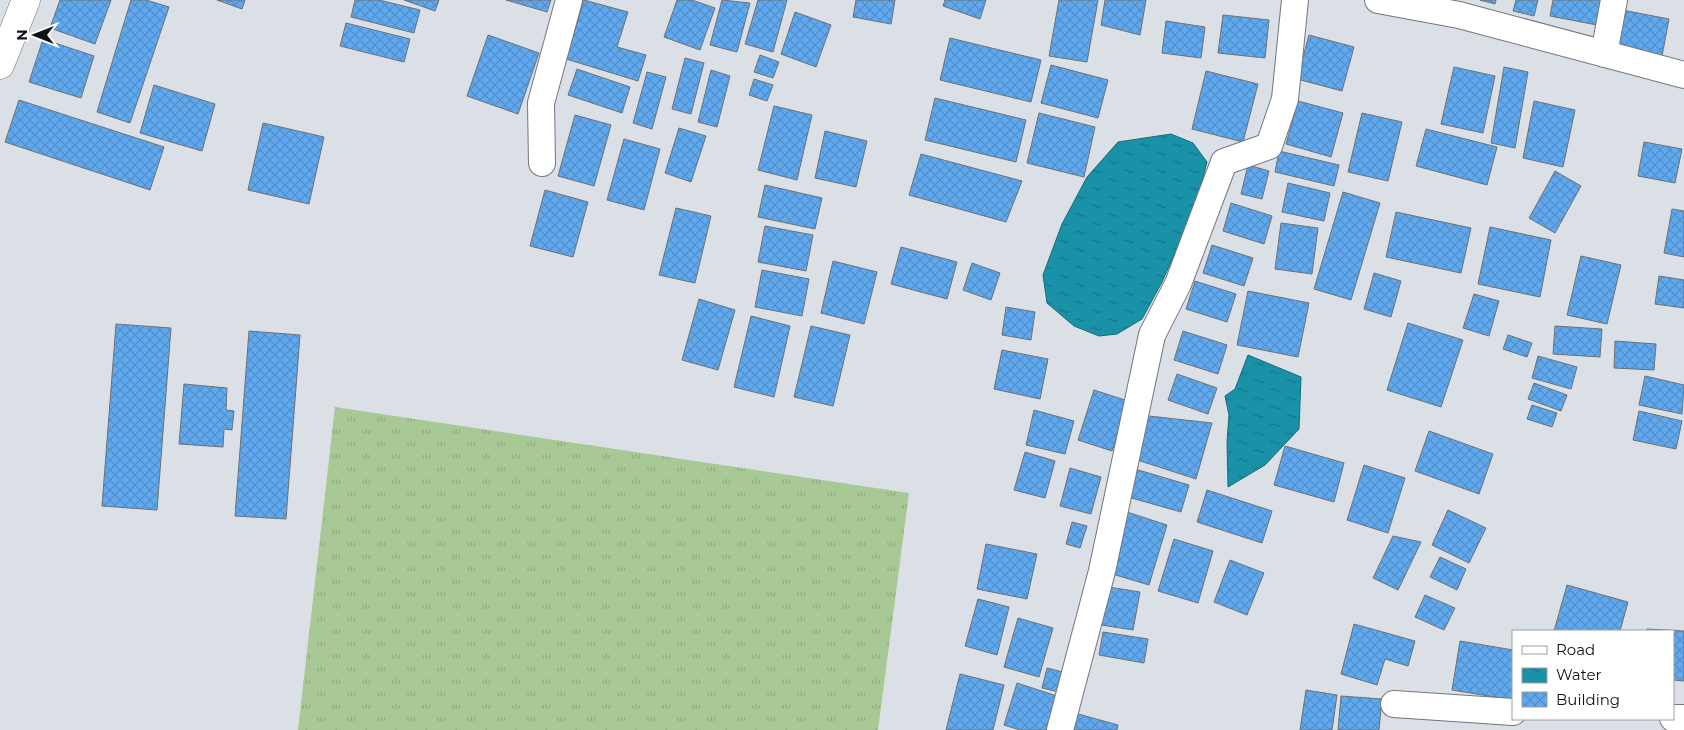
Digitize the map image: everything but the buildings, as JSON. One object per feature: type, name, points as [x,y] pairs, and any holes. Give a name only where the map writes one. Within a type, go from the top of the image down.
[{"type":"main road","points":[[0,65],[26,0]]},
{"type":"street","points":[[542,163],[541,103],[569,0]]},
{"type":"street","points":[[1060,730],[1102,571],[1152,335],[1178,284],[1224,162],[1269,146],[1286,99],[1295,0]]},
{"type":"street","points":[[1378,0],[1459,15],[1684,74]]},
{"type":"street","points":[[1604,54],[1614,0]]},
{"type":"street","points":[[1394,704],[1512,712]]},
{"type":"green space","points":[[335,407],[909,493],[878,730],[298,730]]},
{"type":"water","points":[[1171,134],[1193,143],[1207,162],[1194,211],[1162,282],[1142,319],[1117,334],[1099,336],[1074,326],[1047,303],[1043,275],[1062,224],[1087,177],[1118,142]]},
{"type":"water","points":[[1248,355],[1301,377],[1299,429],[1265,465],[1228,487],[1227,442],[1229,415],[1225,396],[1235,389]]}]
